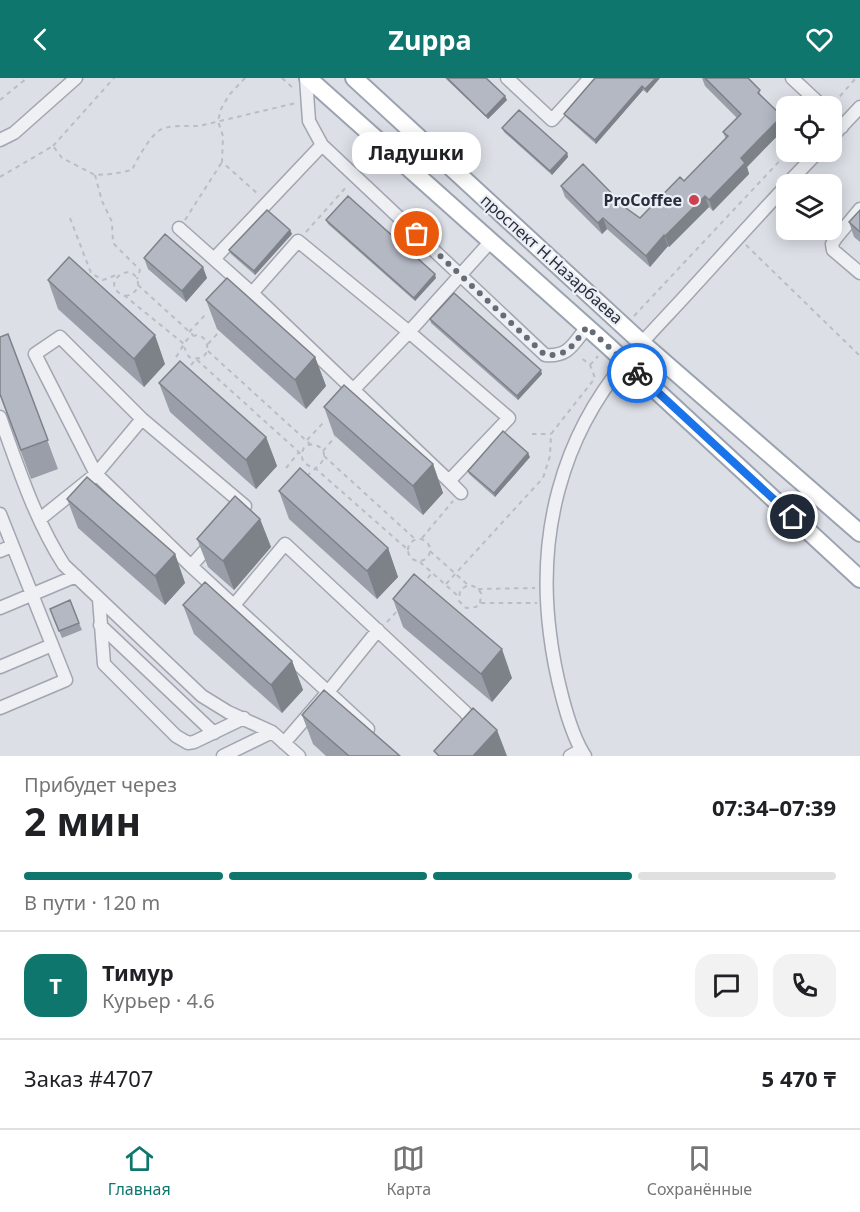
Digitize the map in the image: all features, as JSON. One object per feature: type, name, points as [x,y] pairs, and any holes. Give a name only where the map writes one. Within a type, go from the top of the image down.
[{"type":"main road","name":"проспект Н.Назарбаева","points":[[307,78],[587,327],[860,579]]},
{"type":"main road","name":"проспект Н.Назарбаева","points":[[354,78],[642,343],[860,534]]},
{"type":"street","points":[[0,140],[14,133],[76,78]]},
{"type":"street","points":[[307,78],[309,120],[322,145],[545,355],[558,356],[570,349],[587,327]]},
{"type":"street","points":[[507,78],[552,120],[590,78]]},
{"type":"street","points":[[792,78],[811,96]]},
{"type":"street","points":[[842,127],[858,111]]},
{"type":"street","points":[[214,259],[322,145]]},
{"type":"street","points":[[798,174],[809,162]]},
{"type":"street","points":[[579,754],[554,662],[546,603],[549,534],[563,472],[581,429],[625,362],[776,199]]},
{"type":"street","points":[[842,225],[860,209]]},
{"type":"street","points":[[179,228],[252,293],[461,493]]},
{"type":"street","points":[[832,240],[833,250],[860,273]]},
{"type":"street","points":[[252,293],[298,241],[509,418],[449,481]]},
{"type":"street","points":[[353,390],[491,242]]},
{"type":"street","points":[[191,566],[245,506],[142,419],[60,337],[35,354],[96,474],[191,566],[380,740]]},
{"type":"street","points":[[0,417],[50,544],[64,565],[202,696],[228,712],[272,732],[299,756]]},
{"type":"street","points":[[40,519],[96,474],[142,419]]},
{"type":"street","points":[[0,514],[66,680],[0,708]]},
{"type":"street","points":[[234,605],[285,544],[465,712],[476,726],[469,733]]},
{"type":"street","points":[[0,551],[12,546]]},
{"type":"street","points":[[0,608],[76,576]]},
{"type":"street","points":[[99,599],[104,664],[176,736],[188,743],[194,742],[244,718]]},
{"type":"street","points":[[100,625],[214,733]]},
{"type":"street","points":[[284,743],[378,630]]},
{"type":"street","points":[[0,667],[52,645]]},
{"type":"street","points":[[223,756],[272,732]]},
{"type":"path","points":[[0,100],[27,78]]},
{"type":"path","points":[[0,177],[14,171],[53,146],[114,78]]},
{"type":"path","points":[[179,228],[222,162],[223,136],[218,121],[220,109],[244,78]]},
{"type":"path","points":[[282,78],[308,101]]},
{"type":"path","points":[[839,96],[856,78]]},
{"type":"path","points":[[53,146],[62,158],[95,175],[113,174],[132,170],[143,150],[160,130],[198,126],[308,101]]},
{"type":"path","points":[[222,162],[268,203]]},
{"type":"path","points":[[625,326],[779,162]]},
{"type":"path","points":[[95,175],[102,201],[112,222],[113,243],[140,270],[136,291],[125,296]]},
{"type":"path","points":[[298,241],[355,178]]},
{"type":"path","points":[[70,218],[91,273],[103,280],[127,272],[133,274],[137,279]]},
{"type":"path","points":[[739,238],[860,356]]},
{"type":"path","points":[[120,274],[115,279],[114,287],[118,293],[125,296],[184,346],[189,357],[196,359],[300,453],[308,465],[315,468],[407,549],[413,560],[420,562],[446,584],[466,608],[476,607],[480,603],[481,593],[478,589]]},
{"type":"path","points":[[138,285],[189,332],[205,339],[208,351],[191,365]]},
{"type":"path","points":[[189,332],[207,314]]},
{"type":"path","points":[[208,344],[218,333]]},
{"type":"path","points":[[176,357],[193,335]]},
{"type":"path","points":[[446,584],[543,478],[550,456],[551,434],[595,378],[590,365],[570,349]]},
{"type":"path","points":[[208,351],[310,444]]},
{"type":"path","points":[[307,440],[322,423]]},
{"type":"path","points":[[532,434],[551,434]]},
{"type":"path","points":[[323,451],[335,437]]},
{"type":"path","points":[[286,468],[304,447],[310,444],[317,445],[323,451],[324,456],[321,463],[307,476]]},
{"type":"path","points":[[324,456],[415,539]]},
{"type":"path","points":[[421,539],[461,493]]},
{"type":"path","points":[[407,549],[409,543],[415,539],[427,542],[430,551],[468,585],[478,589],[547,588]]},
{"type":"path","points":[[420,562],[426,559],[430,551]]},
{"type":"path","points":[[420,587],[432,573]]},
{"type":"path","points":[[458,596],[460,591],[468,585]]},
{"type":"path","points":[[480,603],[546,603]]},
{"type":"path","points":[[378,630],[399,609]]},
{"type":"building","points":[[447,78],[486,78],[505,96],[486,116]]},
{"type":"building","points":[[595,78],[656,78],[645,89],[642,86],[595,140],[564,114]]},
{"type":"building","points":[[705,78],[748,78],[760,90],[758,93],[776,110],[776,122],[741,158],[745,163],[709,200],[705,196],[664,235],[646,256],[603,218],[598,223],[561,186],[583,164],[626,208],[640,218],[680,177],[684,181],[728,136],[723,132],[741,114]]},
{"type":"building","points":[[519,110],[567,153],[550,171],[502,128]]},
{"type":"building","points":[[348,196],[435,274],[414,298],[326,220]]},
{"type":"building","points":[[267,210],[290,230],[254,271],[229,250]]},
{"type":"building","points":[[860,210],[860,232],[849,222]]},
{"type":"building","points":[[165,234],[203,267],[182,291],[144,258]]},
{"type":"building","points":[[69,257],[155,335],[134,359],[48,280]]},
{"type":"building","points":[[227,278],[315,357],[295,380],[206,300]]},
{"type":"building","points":[[454,293],[541,370],[517,396],[430,319]]},
{"type":"building","points":[[8,334],[48,440],[21,450],[0,394],[0,337]]},
{"type":"building","points":[[180,361],[266,437],[246,460],[159,383]]},
{"type":"building","points":[[344,385],[433,464],[413,486],[324,407]]},
{"type":"building","points":[[503,431],[528,453],[494,493],[468,471]]},
{"type":"building","points":[[300,468],[388,548],[367,571],[279,491]]},
{"type":"building","points":[[87,477],[175,554],[155,576],[67,499]]},
{"type":"building","points":[[235,496],[260,519],[223,561],[197,539]]},
{"type":"building","points":[[414,574],[502,649],[481,674],[393,599]]},
{"type":"building","points":[[205,582],[292,661],[271,685],[183,605]]},
{"type":"building","points":[[70,600],[79,623],[59,631],[50,609]]},
{"type":"building","points":[[324,690],[400,756],[349,756],[302,715]]},
{"type":"building","points":[[473,708],[497,730],[473,756],[439,756],[434,751]]},
{"type":"way so far","points":[[417,234],[545,355],[558,356],[570,349],[587,327],[637,373]]},
{"type":"place","name":"ProCoffee","points":[[694,200]]},
{"type":"place","name":"Ладушки","points":[[417,234]]},
{"type":"route","points":[[637,373],[793,517]]}]
